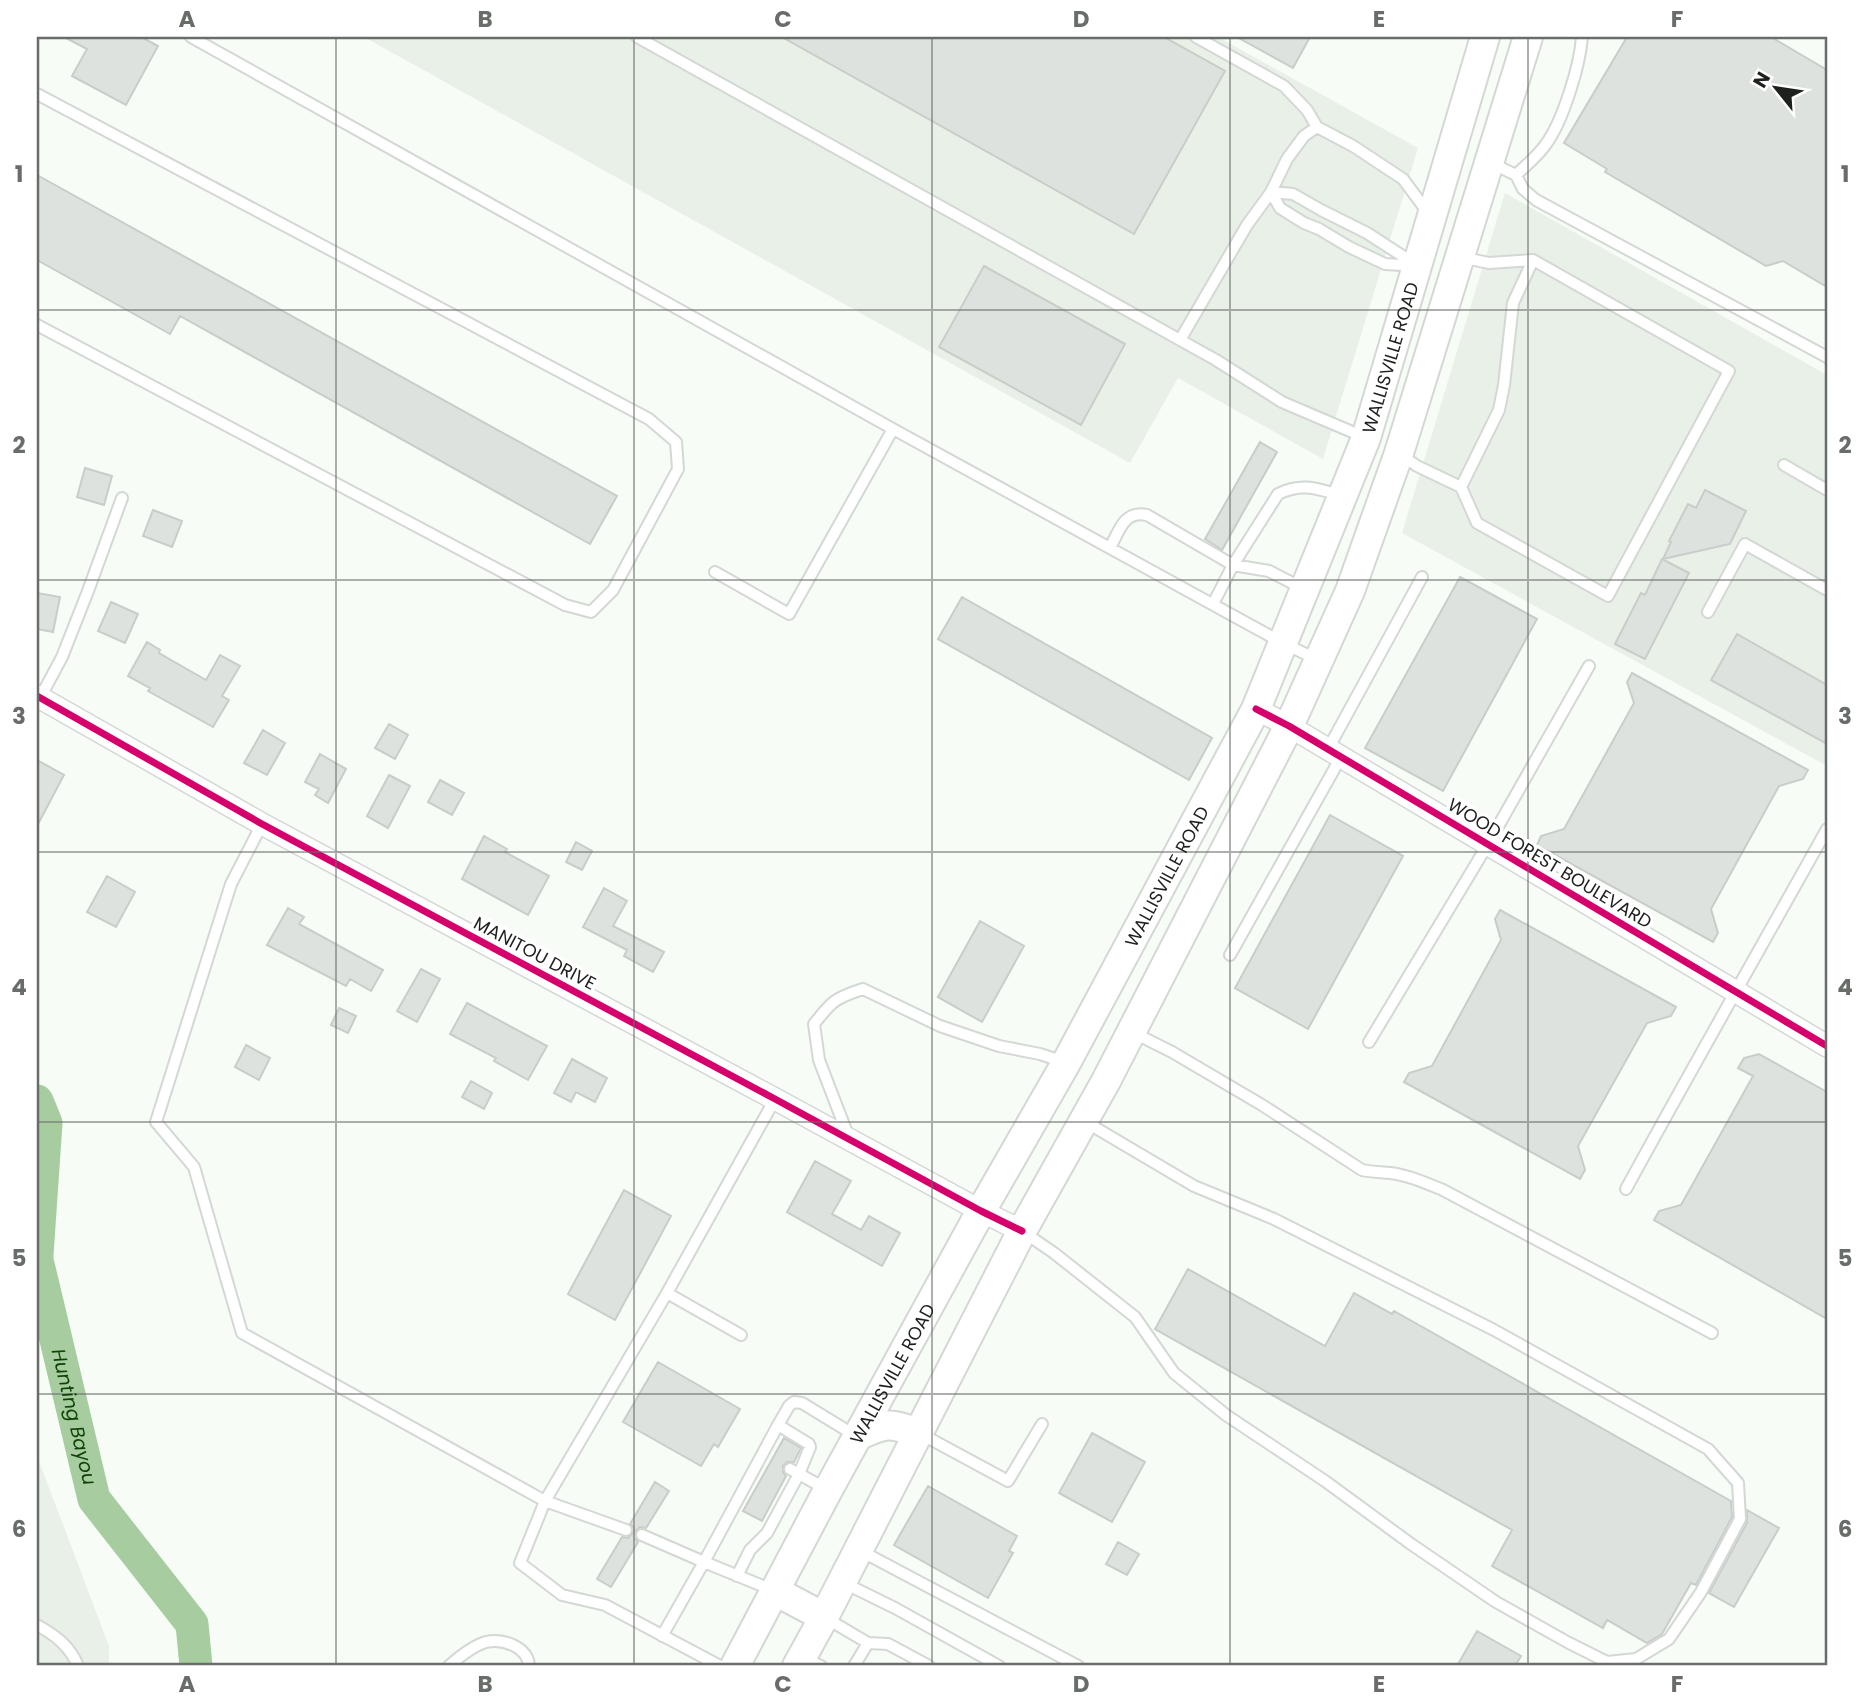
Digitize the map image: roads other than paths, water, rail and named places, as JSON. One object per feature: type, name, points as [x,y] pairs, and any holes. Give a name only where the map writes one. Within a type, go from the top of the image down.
[{"type":"main road","name":"WALLISVILLE ROAD","points":[[735,1666],[828,1490],[981,1211],[1066,1063],[1256,709],[1366,438],[1485,37]]},
{"type":"main road","name":"WALLISVILLE ROAD","points":[[807,1663],[824,1618],[918,1433],[1290,726],[1319,661],[1350,591],[1399,453],[1528,37]]},
{"type":"main road","points":[[1453,146],[1489,162]]},
{"type":"main road","points":[[1366,438],[1399,453]]},
{"type":"main road","points":[[1066,1063],[1105,1081]]},
{"type":"main road","points":[[858,1436],[876,1427],[897,1424],[918,1433]]},
{"type":"main road","points":[[775,1591],[824,1618]]},
{"type":"street","name":"MANITOU DRIVE","points":[[38,697],[262,824],[1022,1231]]},
{"type":"street","name":"WOOD FOREST BOULEVARD","points":[[1256,709],[1290,726],[1827,1046]]},
{"type":"lane","points":[[191,37],[893,429],[1319,661]]},
{"type":"lane","points":[[637,37],[1216,360],[1282,402],[1366,438]]},
{"type":"lane","points":[[1196,37],[1284,86],[1307,110],[1317,127],[1353,146],[1403,179],[1432,218]]},
{"type":"lane","points":[[1516,175],[1545,146],[1555,130],[1577,68],[1582,37]]},
{"type":"lane","points":[[37,94],[649,419],[676,442],[678,470],[613,590],[591,612],[565,605],[37,325]]},
{"type":"lane","points":[[1180,340],[1247,225],[1272,192],[1287,159],[1304,136],[1317,127]]},
{"type":"lane","points":[[1489,162],[1516,175],[1523,189],[1536,200],[1827,357]]},
{"type":"lane","points":[[1272,192],[1280,208],[1349,247],[1385,264],[1418,265]]},
{"type":"lane","points":[[1272,192],[1293,194],[1367,233],[1418,265]]},
{"type":"lane","points":[[1399,453],[1417,466],[1461,487],[1477,523],[1608,596],[1729,371],[1533,260],[1489,263],[1460,257]]},
{"type":"lane","points":[[1461,487],[1499,410],[1513,303],[1533,260]]},
{"type":"lane","points":[[715,572],[789,614],[893,429]]},
{"type":"lane","points":[[1784,465],[1827,490]]},
{"type":"lane","points":[[1213,604],[1233,565],[1278,494],[1290,488],[1309,486],[1343,496]]},
{"type":"lane","points":[[38,697],[62,657],[122,498]]},
{"type":"lane","points":[[1110,548],[1127,517],[1137,513],[1147,515],[1233,565],[1269,570],[1305,590]]},
{"type":"lane","points":[[1708,612],[1745,544],[1827,590]]},
{"type":"lane","points":[[1230,955],[1335,753],[1422,577]]},
{"type":"lane","points":[[1369,1042],[1488,844],[1589,666]]},
{"type":"lane","points":[[262,824],[231,884],[156,1122],[194,1167],[242,1333],[545,1501],[626,1530]]},
{"type":"lane","points":[[1626,1189],[1827,829]]},
{"type":"lane","points":[[850,1139],[819,1060],[814,1024],[830,1004],[845,995],[863,989],[940,1026],[999,1046],[1040,1054],[1066,1063]]},
{"type":"lane","points":[[1131,1032],[1172,1052],[1251,1098],[1362,1170],[1391,1173],[1443,1190],[1712,1333]]},
{"type":"lane","points":[[720,1666],[605,1605],[562,1595],[520,1563],[545,1501],[667,1293],[775,1099]]},
{"type":"lane","points":[[1022,1231],[1135,1317],[1174,1373],[1226,1415],[1325,1480],[1411,1544],[1496,1602],[1569,1643],[1607,1662],[1636,1659],[1669,1639],[1701,1592],[1740,1519],[1738,1483],[1708,1449],[1494,1330],[1274,1219],[1194,1186],[1083,1121]]},
{"type":"lane","points":[[667,1293],[741,1335]]},
{"type":"lane","points":[[662,1636],[756,1477],[789,1406],[799,1402],[858,1436]]},
{"type":"lane","points":[[918,1433],[1008,1481],[1042,1424]]},
{"type":"lane","points":[[737,1576],[750,1550],[767,1534],[773,1511],[794,1471],[809,1453],[809,1444],[778,1425]]},
{"type":"lane","points":[[794,1471],[828,1490]]},
{"type":"lane","points":[[642,1535],[775,1591]]},
{"type":"lane","points":[[859,1550],[1077,1666]]},
{"type":"lane","points":[[842,1582],[999,1666]]},
{"type":"lane","points":[[824,1618],[868,1643],[888,1644],[929,1666]]},
{"type":"lane","points":[[37,1625],[69,1648],[78,1666]]},
{"type":"lane","points":[[449,1666],[486,1642],[503,1642],[516,1647],[529,1661],[529,1666]]},
{"type":"lane","points":[[854,1666],[868,1643]]},
{"type":"waterway","name":"Hunting Bayou","points":[[37,1101],[46,1123],[37,1255]]},
{"type":"waterway","name":"Hunting Bayou","points":[[37,1260],[94,1499],[192,1624],[196,1666]]}]
